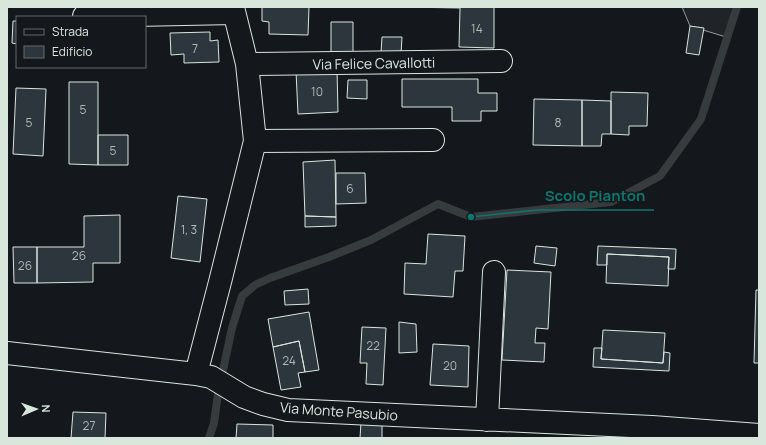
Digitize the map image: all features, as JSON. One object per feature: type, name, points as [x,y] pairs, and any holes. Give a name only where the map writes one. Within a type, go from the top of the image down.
[{"type":"street","points":[[84,16],[233,10],[247,64],[255,141],[220,282],[203,375]]},
{"type":"street","name":"Via Felice Cavallotti","points":[[247,64],[501,61]]},
{"type":"street","points":[[255,141],[433,140]]},
{"type":"street","points":[[487,420],[494,272]]},
{"type":"street","name":"Via Monte Pasubio","points":[[7,354],[203,375],[244,397],[263,404],[288,410],[487,420],[588,431],[759,434]]},
{"type":"shaded area","points":[[682,7],[737,7],[726,37],[690,26]]},
{"type":"building","points":[[262,7],[309,7],[308,35],[269,34],[269,22],[262,21]]},
{"type":"building","points":[[406,7],[494,7],[494,48],[459,47],[460,8]]},
{"type":"building","points":[[13,21],[16,21],[16,44],[12,43]]},
{"type":"building","points":[[331,22],[353,22],[353,52],[331,53]]},
{"type":"building","points":[[690,26],[704,28],[699,55],[686,53]]},
{"type":"building","points":[[210,32],[210,41],[218,40],[219,62],[184,63],[184,54],[171,55],[170,33]]},
{"type":"building","points":[[382,37],[402,37],[401,54],[381,53]]},
{"type":"building","points":[[337,70],[338,112],[298,114],[296,71]]},
{"type":"building","points":[[402,79],[478,79],[478,93],[497,93],[497,111],[481,111],[481,121],[452,121],[452,107],[402,107]]},
{"type":"building","points":[[348,80],[367,80],[367,99],[347,98]]},
{"type":"building","points":[[69,82],[98,82],[98,165],[69,164]]},
{"type":"building","points":[[16,88],[46,89],[43,156],[13,154]]},
{"type":"building","points":[[611,92],[648,93],[647,126],[629,126],[629,135],[611,134]]},
{"type":"building","points":[[534,99],[582,100],[582,146],[533,145]]},
{"type":"building","points":[[582,100],[611,101],[611,134],[602,134],[601,146],[582,146]]},
{"type":"building","points":[[98,135],[128,135],[128,165],[98,165]]},
{"type":"building","points":[[335,160],[336,217],[305,216],[303,162]]},
{"type":"building","points":[[336,173],[365,173],[366,203],[336,204]]},
{"type":"building","points":[[178,196],[207,199],[200,262],[171,258]]},
{"type":"building","points":[[120,215],[120,263],[93,263],[93,282],[37,283],[37,247],[84,247],[84,216]]},
{"type":"building","points":[[305,216],[336,217],[336,226],[305,227]]},
{"type":"building","points":[[428,234],[465,236],[463,271],[455,271],[453,297],[404,294],[405,263],[426,264]]},
{"type":"building","points":[[536,246],[557,248],[555,266],[534,263]]},
{"type":"building","points":[[598,246],[676,249],[675,269],[668,269],[669,257],[607,254],[607,265],[597,265]]},
{"type":"building","points":[[13,247],[37,247],[37,283],[14,283]]},
{"type":"building","points":[[607,254],[669,257],[668,286],[606,283]]},
{"type":"building","points":[[507,270],[551,272],[548,329],[536,328],[535,343],[545,343],[544,362],[502,360]]},
{"type":"building","points":[[308,289],[309,304],[285,305],[284,291]]},
{"type":"building","points":[[756,290],[759,290],[759,363],[754,363]]},
{"type":"building","points":[[309,312],[319,370],[305,372],[299,341],[273,347],[268,319]]},
{"type":"building","points":[[399,322],[416,324],[417,352],[399,353]]},
{"type":"building","points":[[362,327],[386,328],[383,385],[366,384],[367,363],[360,363]]},
{"type":"building","points":[[603,330],[665,333],[663,363],[601,359]]},
{"type":"building","points":[[299,341],[305,372],[298,373],[301,387],[281,390],[273,347]]},
{"type":"building","points":[[433,344],[469,346],[468,387],[430,385]]},
{"type":"building","points":[[594,348],[602,348],[601,359],[663,363],[664,352],[670,353],[669,371],[593,367]]},
{"type":"building","points":[[73,412],[106,413],[105,438],[71,438]]},
{"type":"building","points":[[361,422],[382,423],[382,438],[360,438]]},
{"type":"building","points":[[237,424],[273,425],[273,438],[236,438]]},
{"type":"waterway","points":[[209,438],[214,423],[218,394],[232,328],[242,296],[255,285],[371,240],[438,204],[471,217],[611,202],[660,176],[701,119],[737,7]]},
{"type":"place","name":"Scolo Pianton","points":[[471,217]]}]
